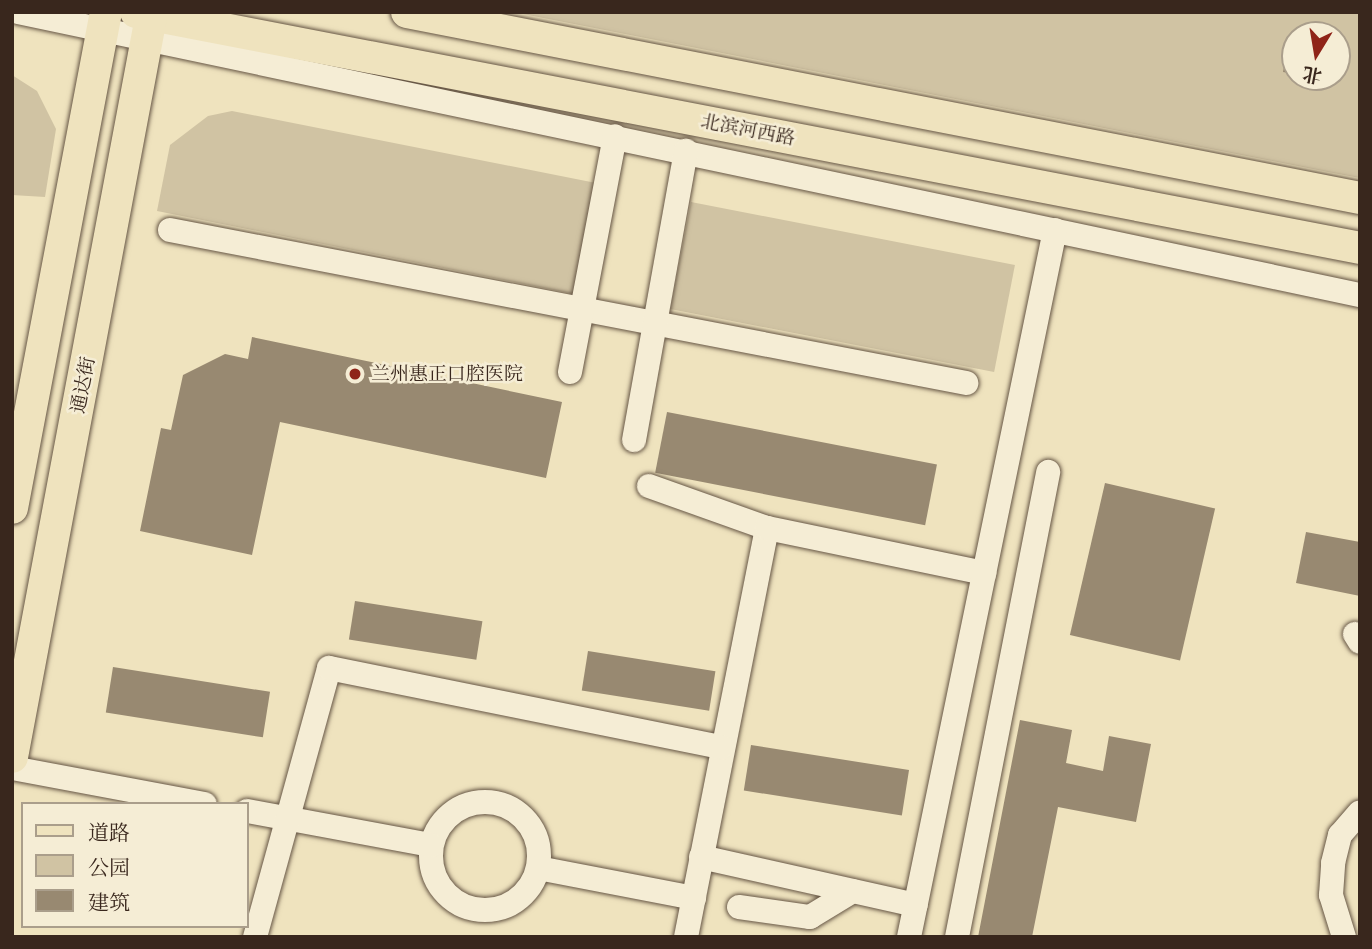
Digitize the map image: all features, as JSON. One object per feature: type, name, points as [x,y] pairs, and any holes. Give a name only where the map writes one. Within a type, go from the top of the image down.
[{"type":"main road","points":[[407,12],[1360,198]]},
{"type":"main road","points":[[12,508],[104,20]]},
{"type":"main road","name":"北滨河西路","points":[[147,20],[1360,248]]},
{"type":"main road","name":"通达街","points":[[12,757],[147,20]]},
{"type":"street","points":[[18,12],[104,20],[147,20],[615,136],[1360,295]]},
{"type":"street","points":[[570,372],[615,136]]},
{"type":"street","points":[[634,440],[686,151]]},
{"type":"street","points":[[170,230],[966,383]]},
{"type":"street","points":[[909,937],[1055,230]]},
{"type":"street","points":[[957,937],[1048,472]]},
{"type":"street","points":[[649,486],[767,528],[984,573]]},
{"type":"street","points":[[686,937],[721,747],[767,528]]},
{"type":"street","points":[[255,937],[329,668],[721,747]]},
{"type":"street","points":[[12,768],[194,802]]},
{"type":"street","points":[[496,803],[530,827],[538,868],[514,902],[473,910],[439,886],[431,845],[455,811],[496,803]]},
{"type":"street","points":[[248,811],[431,845]]},
{"type":"street","points":[[1344,937],[1331,895],[1333,863],[1340,835],[1360,812]]},
{"type":"street","points":[[701,858],[916,905]]},
{"type":"street","points":[[538,868],[694,898]]},
{"type":"street","points":[[739,907],[810,917],[853,891]]},
{"type":"green space","points":[[513,12],[1360,12],[1360,178]]},
{"type":"green space","points":[[12,75],[37,91],[56,129],[45,197],[12,195]]},
{"type":"green space","points":[[232,111],[601,184],[579,295],[157,211],[170,145],[208,116]]},
{"type":"green space","points":[[691,202],[1015,265],[994,372],[670,309]]},
{"type":"building","points":[[252,337],[562,402],[546,478],[280,422],[252,555],[140,531],[161,428],[171,430],[183,375],[225,354],[248,359]]},
{"type":"building","points":[[667,412],[937,464],[925,525],[655,473]]},
{"type":"building","points":[[1105,483],[1215,508],[1180,660],[1070,635]]},
{"type":"building","points":[[1306,532],[1360,542],[1360,596],[1296,583]]},
{"type":"building","points":[[355,601],[482,621],[476,660],[349,640]]},
{"type":"building","points":[[588,651],[715,671],[709,711],[582,691]]},
{"type":"building","points":[[113,667],[270,692],[263,737],[106,712]]},
{"type":"building","points":[[1020,720],[1072,730],[1066,763],[1103,771],[1109,736],[1151,744],[1136,822],[1058,807],[1032,937],[978,937]]},
{"type":"building","points":[[751,745],[909,770],[902,815],[744,790]]},
{"type":"place","name":"兰州惠正口腔医院","points":[[355,374]]}]
